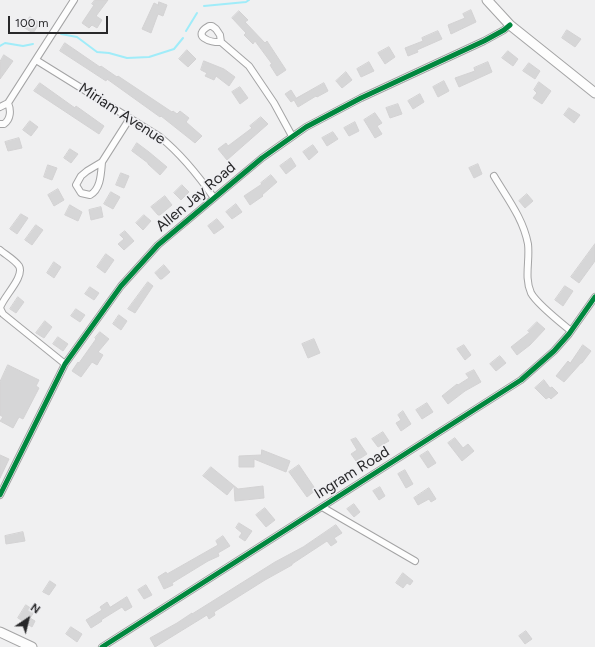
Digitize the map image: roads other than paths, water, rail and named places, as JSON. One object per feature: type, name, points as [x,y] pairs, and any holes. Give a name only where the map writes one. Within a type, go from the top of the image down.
[{"type":"street","points":[[0,106],[8,103],[74,0]]},
{"type":"street","points":[[487,0],[510,25],[595,93]]},
{"type":"street","name":"Allen Jay Road","points":[[0,495],[65,364],[121,286],[132,272],[158,245],[262,158],[306,127],[333,112],[484,41],[510,25]]},
{"type":"street","points":[[221,42],[249,66],[274,103],[292,136]]},
{"type":"street","name":"Miriam Avenue","points":[[36,60],[130,118],[172,146],[197,174],[214,198]]},
{"type":"street","points":[[0,124],[4,124],[9,119],[10,110],[8,103]]},
{"type":"street","points":[[102,162],[87,171],[78,181],[76,185],[81,193],[90,196],[94,193],[99,182],[102,162],[130,118]]},
{"type":"street","points":[[494,176],[525,230],[528,248],[527,278],[531,293],[540,304],[571,331]]},
{"type":"street","points":[[0,250],[16,262],[20,268],[20,273],[18,279],[2,301],[0,308],[4,314],[65,364]]},
{"type":"street","name":"Ingram Road","points":[[102,647],[521,380],[554,351],[571,331],[595,297]]},
{"type":"street","points":[[322,507],[415,561]]},
{"type":"street","points":[[0,632],[32,647]]},
{"type":"waterway","points":[[204,6],[246,2],[249,0]]},
{"type":"waterway","points":[[186,31],[197,13]]},
{"type":"waterway","points":[[61,34],[77,37],[97,52],[109,53],[127,58],[149,57],[174,49],[183,38]]},
{"type":"waterway","points":[[0,46],[5,43],[23,46],[33,44]]}]
